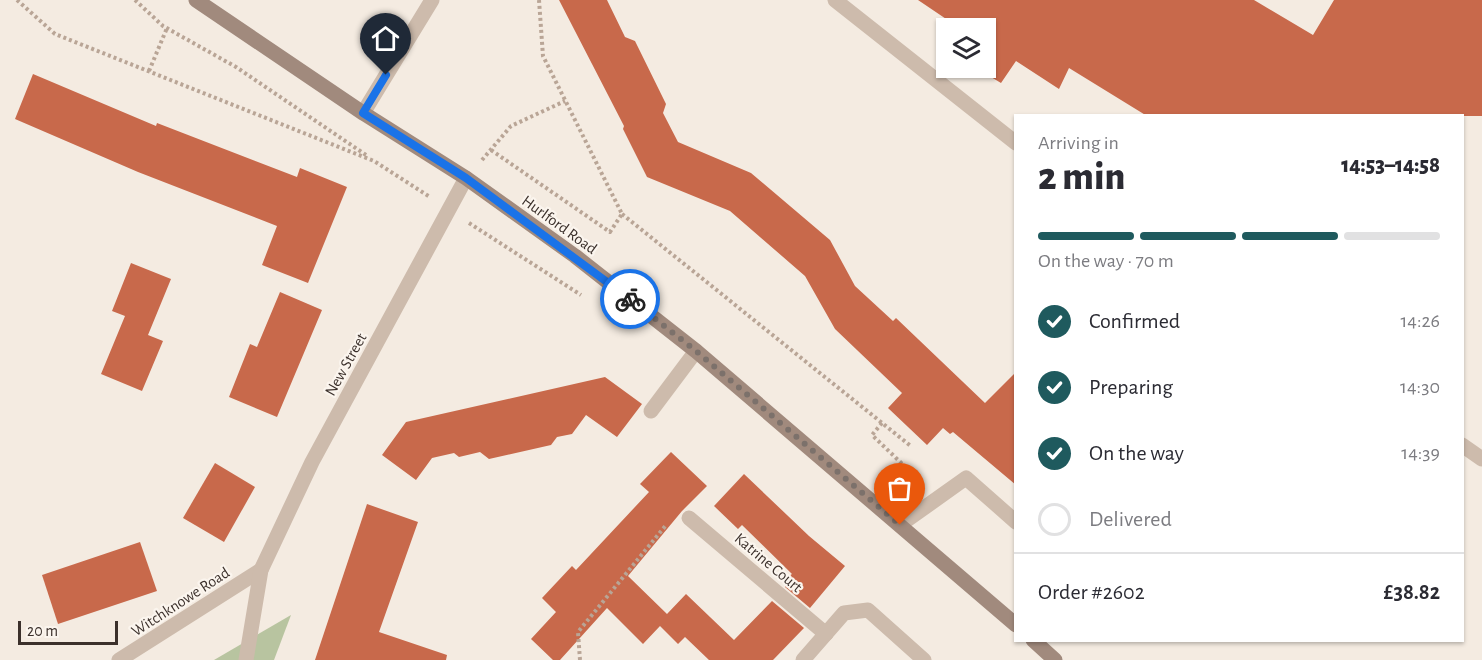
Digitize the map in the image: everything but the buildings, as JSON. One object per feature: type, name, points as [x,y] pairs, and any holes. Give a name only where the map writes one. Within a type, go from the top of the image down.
[{"type":"main road","name":"Hurlford Road","points":[[195,0],[363,113],[466,178],[575,256],[696,351],[1014,623]]},
{"type":"main road","points":[[1035,642],[1055,660]]},
{"type":"street","points":[[363,113],[432,0]]},
{"type":"street","points":[[835,0],[1014,141]]},
{"type":"street","name":"New Street","points":[[246,660],[261,570],[312,462],[466,178]]},
{"type":"street","points":[[651,411],[696,351]]},
{"type":"street","points":[[1464,446],[1482,459]]},
{"type":"street","points":[[900,525],[966,478],[1014,520]]},
{"type":"street","name":"Katrine Court","points":[[689,518],[826,634]]},
{"type":"street","name":"Witchknowe Road","points":[[124,659],[261,570]]},
{"type":"street","points":[[804,660],[844,613],[868,610],[924,660]]},
{"type":"path","points":[[17,0],[55,34],[374,161]]},
{"type":"path","points":[[135,0],[167,28],[236,67],[449,210]]},
{"type":"path","points":[[539,0],[543,56],[622,214],[912,447]]},
{"type":"path","points":[[149,71],[167,28]]},
{"type":"path","points":[[466,178],[512,126],[566,101]]},
{"type":"path","points":[[491,150],[610,232],[622,214]]},
{"type":"path","points":[[882,423],[872,435],[937,498]]},
{"type":"path","points":[[580,660],[578,632],[678,510],[689,518]]},
{"type":"green space","points":[[291,615],[274,660],[214,660]]},
{"type":"way so far","points":[[630,299],[696,351],[900,525]]},
{"type":"route","points":[[386,75],[363,113],[466,178],[575,256],[630,299]]}]
